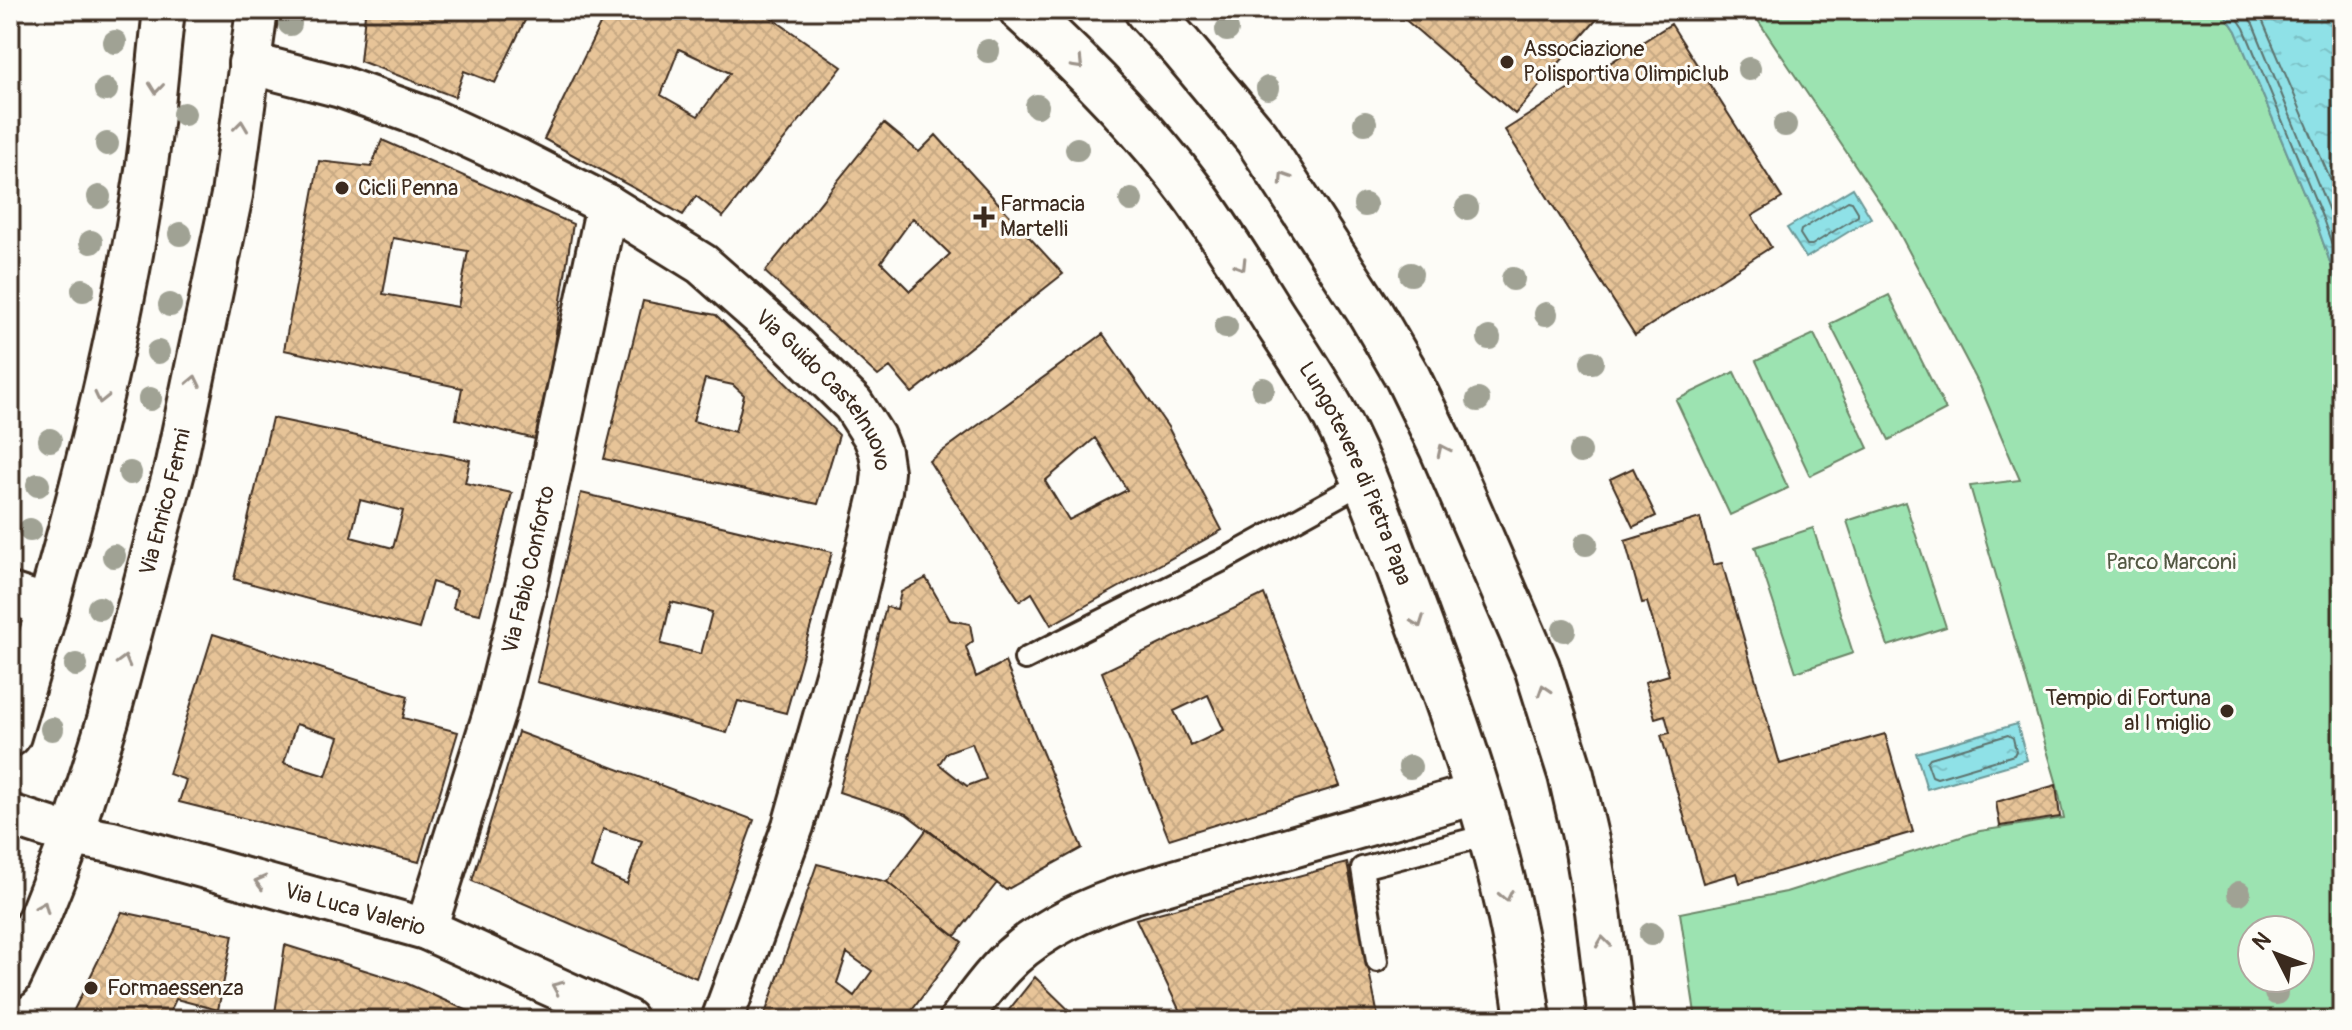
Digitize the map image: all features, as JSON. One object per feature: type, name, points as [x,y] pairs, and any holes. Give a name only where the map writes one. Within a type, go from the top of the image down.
[{"type":"street","points":[[10,736],[48,606],[103,390],[148,162],[164,10]]},
{"type":"street","name":"Via Enrico Fermi","points":[[10,978],[40,915],[72,835],[112,705],[184,430],[232,195],[257,10]]},
{"type":"street","name":"Lungotevere di Pietra Papa","points":[[1022,10],[1130,118],[1191,190],[1334,414],[1366,481],[1479,793],[1514,932],[1528,1020]]},
{"type":"street","points":[[1147,10],[1257,138],[1371,314],[1407,376],[1442,448],[1537,667],[1571,775],[1598,911],[1611,1020]]},
{"type":"street","name":"Via Guido Castelnuovo","points":[[249,63],[341,87],[430,119],[607,205],[702,264],[788,340],[853,404],[874,437],[883,463],[881,491],[840,660],[797,811],[722,1020]]},
{"type":"street","name":"Via Fabio Conforto","points":[[426,929],[495,710],[520,610],[607,205]]},
{"type":"street","points":[[10,594],[48,606]]},
{"type":"street","points":[[960,1020],[988,983],[1014,956],[1058,924],[1096,906],[1479,793]]},
{"type":"street","name":"Via Luca Valerio","points":[[10,815],[72,835],[112,842],[426,929],[627,1020]]},
{"type":"lane","points":[[1025,659],[1225,559],[1366,481]]},
{"type":"lane","points":[[1377,961],[1362,868],[1491,834]]},
{"type":"green space","name":"Parco Marconi","points":[[1751,10],[2222,10],[2236,31],[2316,222],[2342,297],[2342,1020],[1696,1020],[1680,913],[1786,892],[1980,831],[2064,818],[1970,486],[2020,480],[1980,386],[1894,223]]},
{"type":"green space","points":[[1889,295],[1946,410],[1889,440],[1830,324]]},
{"type":"green space","points":[[1814,334],[1868,448],[1810,476],[1756,361]]},
{"type":"green space","points":[[1734,372],[1788,488],[1730,515],[1676,400]]},
{"type":"green space","points":[[1905,502],[1946,627],[1888,646],[1847,521]]},
{"type":"green space","points":[[1813,528],[1853,653],[1796,672],[1755,547]]},
{"type":"water","points":[[2222,10],[2342,10],[2342,297],[2316,222],[2236,31]]},
{"type":"water","points":[[1853,188],[1871,218],[1806,258],[1787,228]]},
{"type":"water","points":[[2017,724],[2027,760],[1927,789],[1916,753]]},
{"type":"building","points":[[348,10],[435,10],[449,17],[452,10],[530,10],[495,83],[464,71],[455,97],[360,61],[365,14]]},
{"type":"building","points":[[607,10],[760,10],[842,67],[723,217],[696,196],[683,215],[544,139]],"holes":[[[679,49],[730,73],[698,116],[661,95]]]},
{"type":"building","name":"Associazione Polisportiva Olimpiclub","points":[[1394,10],[1605,10],[1515,114]]},
{"type":"building","points":[[1671,24],[1782,198],[1752,216],[1771,247],[1635,335],[1505,130]]},
{"type":"building","points":[[884,123],[919,152],[936,135],[1063,274],[912,393],[890,367],[878,376],[765,272]],"holes":[[[913,218],[950,254],[910,291],[881,262]]]},
{"type":"building","points":[[382,140],[573,224],[539,440],[456,419],[462,388],[284,350],[319,161],[371,167]],"holes":[[[393,238],[468,251],[458,307],[383,294]]]},
{"type":"building","points":[[643,301],[716,315],[839,435],[818,504],[604,459]],"holes":[[[705,379],[733,385],[744,395],[735,432],[693,421]]]},
{"type":"building","points":[[1103,334],[1168,427],[1222,530],[1051,625],[1032,593],[1020,601],[929,461]],"holes":[[[1095,438],[1127,490],[1069,520],[1045,481]]]},
{"type":"building","points":[[272,418],[470,460],[465,483],[512,493],[480,614],[453,608],[457,590],[432,582],[419,629],[234,579]],"holes":[[[360,500],[403,511],[393,548],[351,537]]]},
{"type":"building","points":[[1633,468],[1656,516],[1633,527],[1610,479]]},
{"type":"building","points":[[581,493],[832,552],[786,713],[738,701],[727,733],[537,682]],"holes":[[[671,602],[712,612],[701,654],[661,644]]]},
{"type":"building","points":[[1700,518],[1713,565],[1722,563],[1780,764],[1885,734],[1913,832],[1740,883],[1737,873],[1703,883],[1661,735],[1670,733],[1665,715],[1655,718],[1645,682],[1669,675],[1647,602],[1642,603],[1625,541]]},
{"type":"building","points":[[926,578],[950,620],[970,624],[973,641],[966,647],[976,677],[1005,662],[1082,848],[1006,890],[906,814],[839,792],[886,607],[897,609],[901,592]],"holes":[[[972,743],[986,779],[967,786],[939,764],[947,752]]]},
{"type":"building","points":[[1264,594],[1340,786],[1169,839],[1102,672]],"holes":[[[1208,695],[1224,730],[1191,746],[1174,711]]]},
{"type":"building","points":[[213,634],[408,696],[403,718],[458,732],[419,862],[179,802],[186,780],[169,774]],"holes":[[[296,724],[339,737],[326,776],[284,763]]]},
{"type":"building","points":[[518,732],[754,820],[696,978],[472,881]],"holes":[[[603,829],[642,841],[627,884],[591,868]]]},
{"type":"building","points":[[2056,785],[2060,817],[2000,826],[1996,802]]},
{"type":"building","points":[[927,829],[997,883],[955,936],[887,882]]},
{"type":"building","points":[[1347,863],[1378,1016],[1359,1020],[1184,1020],[1136,919]]},
{"type":"building","points":[[817,864],[887,882],[962,942],[905,1020],[763,1020]],"holes":[[[847,953],[872,971],[854,996],[837,983]]]},
{"type":"building","points":[[122,912],[233,935],[218,1010],[176,999],[166,1020],[69,1020]]},
{"type":"building","points":[[285,945],[406,983],[488,1020],[274,1020]]},
{"type":"building","points":[[1035,977],[1079,1020],[1001,1020]]},
{"type":"place","name":"Associazione Polisportiva Olimpiclub","points":[[1507,62]]},
{"type":"place","name":"Cicli Penna","points":[[342,188]]},
{"type":"place","name":"Farmacia Martelli","points":[[984,217]]},
{"type":"place","name":"Tempio di Fortuna al I miglio","points":[[2227,711]]},
{"type":"place","name":"Formaessenza","points":[[91,988]]}]
